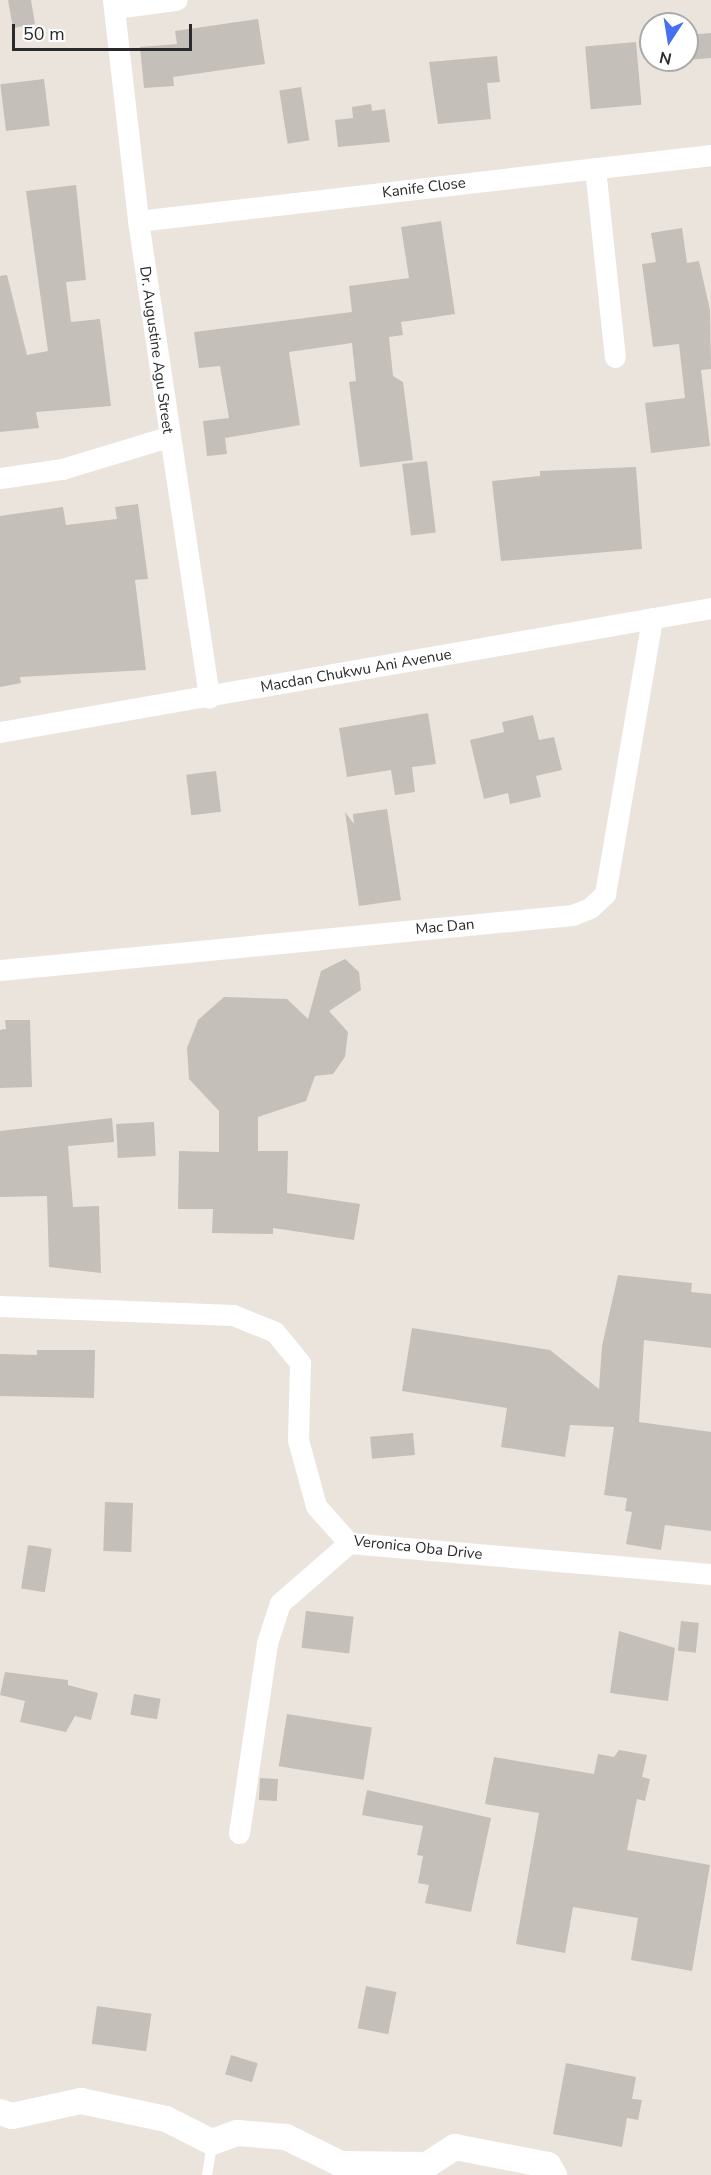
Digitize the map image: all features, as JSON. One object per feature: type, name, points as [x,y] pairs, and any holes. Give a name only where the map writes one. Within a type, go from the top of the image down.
[{"type":"street","points":[[114,4],[176,0]]},
{"type":"street","name":"Dr. Augustine Agu Street","points":[[114,4],[138,221],[208,698]]},
{"type":"street","name":"Kanife Close","points":[[138,221],[711,154]]},
{"type":"street","points":[[595,168],[615,357]]},
{"type":"street","points":[[0,478],[62,469],[168,437]]},
{"type":"street","name":"Macdan Chukwu Ani Avenue","points":[[0,732],[208,698],[711,608]]},
{"type":"street","name":"Mac Dan","points":[[0,970],[572,915],[590,908],[605,894],[652,618]]},
{"type":"street","name":"Veronica Oba Drive","points":[[0,1306],[233,1315],[274,1332],[300,1363],[298,1440],[316,1506],[349,1543],[711,1574]]},
{"type":"street","points":[[239,1833],[267,1643],[280,1603],[349,1543]]},
{"type":"street","points":[[0,2112],[12,2116],[81,2101],[166,2119],[212,2142],[237,2133],[286,2138],[340,2170],[427,2165],[455,2147],[548,2165],[554,2175]]},
{"type":"lane","points":[[207,2175],[212,2142]]},
{"type":"building","points":[[8,0],[31,0],[35,24],[13,28]]},
{"type":"building","points":[[258,19],[265,64],[173,77],[174,86],[144,88],[140,47],[177,44],[175,31]]},
{"type":"building","points":[[711,33],[711,58],[699,59],[699,34]]},
{"type":"building","points":[[636,42],[641,105],[591,109],[585,46]]},
{"type":"building","points":[[497,56],[500,82],[487,83],[491,119],[438,124],[429,62]]},
{"type":"building","points":[[44,79],[50,126],[6,131],[0,84]]},
{"type":"building","points":[[301,87],[309,140],[288,144],[279,90]]},
{"type":"building","points":[[371,104],[372,111],[385,109],[390,142],[338,147],[335,120],[353,118],[352,107]]},
{"type":"building","points":[[76,185],[86,280],[66,282],[71,322],[100,319],[111,406],[36,412],[39,428],[0,432],[0,276],[7,275],[27,355],[48,351],[26,191]]},
{"type":"building","points":[[441,221],[455,314],[401,322],[403,335],[389,337],[393,376],[403,382],[413,460],[360,467],[349,382],[356,381],[352,343],[289,352],[300,425],[225,438],[227,454],[207,456],[203,421],[229,418],[220,366],[199,368],[194,332],[352,312],[349,286],[409,278],[401,227]]},
{"type":"building","points":[[682,228],[687,263],[699,261],[710,310],[711,369],[701,370],[710,446],[651,453],[645,403],[685,398],[679,344],[653,347],[642,264],[656,262],[651,233]]},
{"type":"building","points":[[427,461],[436,532],[411,536],[402,464]]},
{"type":"building","points":[[636,467],[642,549],[501,561],[492,481],[540,476],[540,471]]},
{"type":"building","points":[[138,504],[148,579],[135,580],[146,670],[20,677],[21,683],[0,687],[0,516],[63,507],[66,525],[117,519],[115,507]]},
{"type":"building","points":[[428,713],[436,764],[412,767],[415,792],[395,795],[391,770],[347,777],[339,728]]},
{"type":"building","points":[[533,715],[539,740],[554,737],[562,770],[536,776],[541,797],[510,804],[508,793],[484,799],[470,740],[504,732],[502,722]]},
{"type":"building","points":[[216,771],[221,812],[191,815],[186,775]]},
{"type":"building","points":[[387,809],[401,900],[359,906],[345,812],[354,824],[353,814]]},
{"type":"building","points":[[345,959],[359,972],[361,990],[329,1011],[348,1032],[345,1057],[333,1074],[315,1076],[306,1101],[258,1117],[258,1151],[288,1151],[287,1193],[360,1204],[354,1240],[273,1228],[273,1234],[212,1233],[213,1209],[178,1209],[179,1151],[219,1152],[219,1111],[189,1079],[187,1048],[198,1020],[224,997],[287,999],[308,1019],[321,971]]},
{"type":"building","points":[[5,1020],[30,1020],[32,1087],[0,1088],[0,1030],[6,1029]]},
{"type":"building","points":[[112,1118],[114,1142],[68,1146],[73,1207],[99,1206],[101,1273],[49,1267],[47,1196],[0,1197],[0,1131]]},
{"type":"building","points":[[154,1122],[156,1156],[118,1158],[116,1124]]},
{"type":"building","points":[[618,1275],[692,1283],[691,1292],[711,1294],[711,1348],[644,1340],[639,1422],[711,1432],[711,1531],[665,1525],[661,1550],[626,1544],[632,1512],[625,1511],[627,1498],[604,1495],[614,1427],[570,1425],[565,1457],[501,1447],[507,1408],[402,1391],[412,1328],[550,1350],[599,1389],[602,1346]]},
{"type":"building","points":[[37,1350],[95,1350],[94,1398],[0,1396],[0,1354],[37,1355]]},
{"type":"building","points":[[413,1433],[415,1455],[372,1459],[370,1437]]},
{"type":"building","points":[[105,1502],[133,1503],[131,1552],[103,1551]]},
{"type":"building","points":[[28,1545],[52,1549],[45,1592],[21,1588]]},
{"type":"building","points":[[306,1611],[354,1617],[349,1654],[301,1648]]},
{"type":"building","points":[[681,1621],[699,1623],[696,1653],[678,1651]]},
{"type":"building","points":[[619,1631],[675,1648],[668,1701],[610,1693]]},
{"type":"building","points":[[5,1672],[68,1680],[68,1685],[98,1693],[91,1720],[75,1716],[66,1732],[20,1722],[25,1701],[0,1695]]},
{"type":"building","points":[[134,1694],[161,1699],[157,1719],[130,1715]]},
{"type":"building","points":[[287,1714],[372,1727],[364,1780],[279,1766]]},
{"type":"building","points":[[619,1750],[647,1755],[642,1777],[650,1779],[645,1801],[637,1799],[627,1850],[710,1865],[692,1971],[631,1960],[638,1918],[573,1907],[565,1953],[516,1944],[539,1813],[485,1804],[494,1757],[594,1774],[598,1754],[614,1757]]},
{"type":"building","points":[[260,1778],[278,1779],[277,1801],[259,1800]]},
{"type":"building","points":[[367,1790],[491,1818],[471,1912],[425,1903],[429,1885],[418,1883],[423,1856],[417,1855],[423,1826],[362,1815]]},
{"type":"building","points":[[366,1986],[396,1992],[388,2034],[358,2028]]},
{"type":"building","points":[[97,2006],[151,2014],[146,2051],[92,2044]]},
{"type":"building","points":[[231,2055],[258,2063],[252,2082],[225,2074]]},
{"type":"building","points":[[566,2063],[636,2077],[632,2099],[642,2100],[638,2120],[627,2118],[622,2147],[553,2134]]}]
